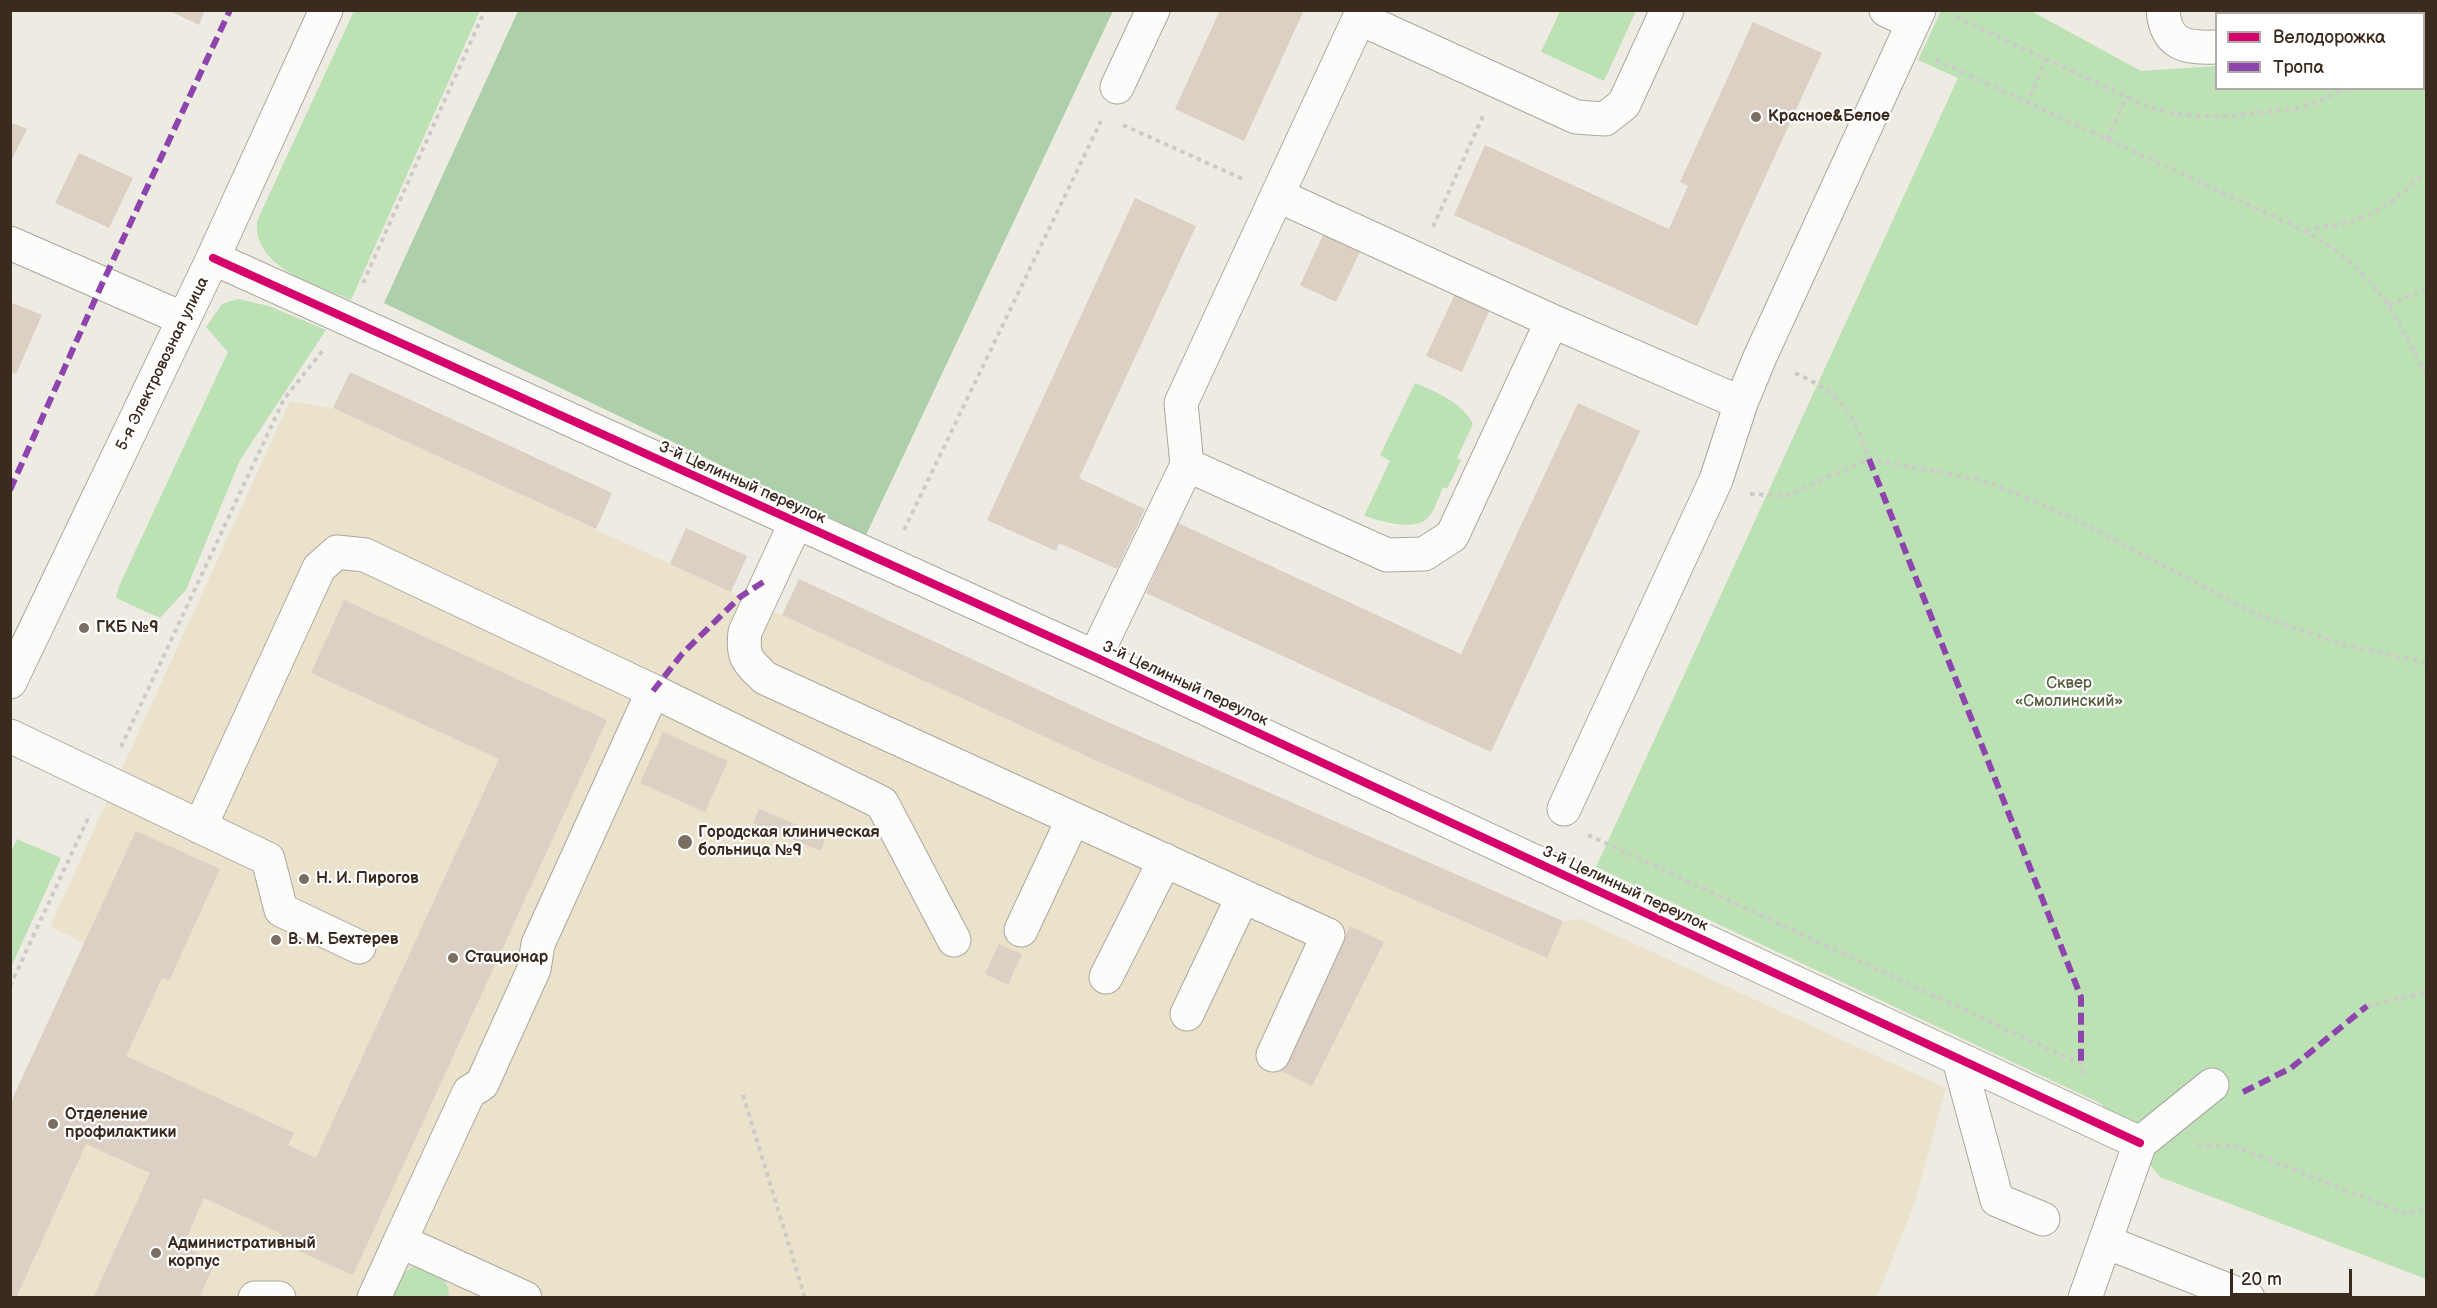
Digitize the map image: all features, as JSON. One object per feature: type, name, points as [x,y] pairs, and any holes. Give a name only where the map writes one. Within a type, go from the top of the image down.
[{"type":"street","name":"5-я Электровозная улица","points":[[10,682],[213,258],[326,10]]},
{"type":"street","points":[[1110,102],[1153,10]]},
{"type":"street","points":[[1095,657],[1187,465],[1181,403],[1361,14],[1576,117],[1605,119],[1624,104],[1667,10]]},
{"type":"street","points":[[2163,10],[2164,23],[2172,39],[2192,48],[2215,47]]},
{"type":"street","points":[[1564,810],[1716,480],[1741,403],[1905,22]]},
{"type":"street","points":[[1277,195],[1552,321],[1741,403]]},
{"type":"street","points":[[10,243],[184,319]]},
{"type":"street","name":"3-й Целинный переулок","points":[[213,258],[1095,657],[2140,1143]]},
{"type":"street","points":[[1187,465],[1387,555],[1424,554],[1452,536],[1552,321]]},
{"type":"street","points":[[796,522],[745,632],[743,650],[748,662],[765,678],[1328,935],[1273,1055]]},
{"type":"street","points":[[201,827],[319,568],[337,552],[365,555],[653,691],[882,803],[954,940]]},
{"type":"street","points":[[374,1298],[469,1092],[482,1084],[534,969],[538,944],[653,691]]},
{"type":"street","points":[[10,736],[268,859],[281,910],[359,947]]},
{"type":"street","points":[[1021,930],[1073,819]]},
{"type":"street","points":[[1106,977],[1165,860]]},
{"type":"street","points":[[1187,1014],[1244,896]]},
{"type":"street","points":[[1959,1060],[1997,1200],[2043,1219]]},
{"type":"street","points":[[2085,1298],[2140,1143],[2212,1085]]},
{"type":"street","points":[[400,1241],[472,1287],[525,1298]]},
{"type":"street","points":[[2106,1242],[2248,1298]]},
{"type":"street","points":[[255,1298],[279,1298]]},
{"type":"path","points":[[10,986],[284,399],[346,320],[485,10]]},
{"type":"path","points":[[1952,15],[2151,108],[2176,114],[2218,117],[2302,108],[2344,90]]},
{"type":"path","points":[[1905,22],[2027,104],[2305,231],[2333,246],[2356,265],[2389,304],[2427,375]]},
{"type":"path","points":[[2027,104],[2046,59]]},
{"type":"path","points":[[1418,260],[1499,81]]},
{"type":"path","points":[[2107,140],[2127,96]]},
{"type":"path","points":[[888,563],[1110,102],[1277,195]]},
{"type":"path","points":[[2305,231],[2338,226],[2372,216],[2395,201],[2420,177]]},
{"type":"path","points":[[2389,304],[2424,290]]},
{"type":"path","points":[[1760,357],[1822,385],[1846,406],[1859,430],[1869,459]]},
{"type":"path","points":[[1716,480],[1758,496],[1786,496],[1869,459],[1981,480],[2095,529],[2255,614],[2345,645],[2427,663]]},
{"type":"path","points":[[2367,1006],[2427,992]]},
{"type":"path","points":[[743,1095],[805,1298]]},
{"type":"path","points":[[2140,1143],[2234,1146],[2406,1214],[2427,1209]]},
{"type":"shaded area","name":"Городская клиническая больница №9","points":[[290,401],[333,408],[731,592],[756,607],[782,615],[1097,761],[1546,958],[1563,921],[1581,919],[1946,1088],[1915,1202],[1877,1297],[11,1298],[11,1104],[84,943],[50,926]]},
{"type":"green space","points":[[354,11],[480,11],[351,300],[305,281],[276,263],[265,251],[258,238],[257,221]]},
{"type":"green space","points":[[518,11],[1113,11],[866,535],[384,303]]},
{"type":"green space","points":[[1560,11],[1636,11],[1604,81],[1541,52]]},
{"type":"green space","name":"Сквер «Смолинский»","points":[[1941,11],[2031,11],[2141,71],[2215,66],[2215,90],[2425,90],[2426,18],[2426,1279],[2160,1177],[2100,1103],[1596,867],[1958,78],[1918,60]]},
{"type":"green space","points":[[238,299],[269,306],[326,330],[240,460],[186,590],[160,618],[116,598],[119,586],[228,352],[206,327],[222,304]]},
{"type":"green space","points":[[1415,383],[1440,394],[1455,404],[1473,424],[1457,458],[1461,460],[1447,489],[1443,487],[1433,511],[1425,520],[1409,525],[1364,516],[1390,461],[1380,455]]},
{"type":"green space","points":[[17,839],[61,858],[11,967],[11,852]]},
{"type":"green space","points":[[413,1267],[433,1272],[443,1279],[449,1297],[386,1298],[402,1274]]},
{"type":"building","points":[[168,10],[205,10],[199,25]]},
{"type":"building","points":[[1220,10],[1304,10],[1244,141],[1175,109]]},
{"type":"building","points":[[1753,22],[1822,53],[1697,326],[1454,215],[1485,145],[1669,229],[1688,186],[1680,182]]},
{"type":"building","points":[[10,122],[27,129],[10,163]]},
{"type":"building","points":[[79,153],[133,178],[109,228],[55,203]]},
{"type":"building","points":[[1135,198],[1196,226],[1079,478],[1145,509],[1117,569],[1059,543],[1056,551],[987,520]]},
{"type":"building","points":[[1324,233],[1361,250],[1336,302],[1300,285]]},
{"type":"building","points":[[1455,294],[1490,309],[1462,372],[1426,356]]},
{"type":"building","points":[[10,302],[42,315],[16,374],[10,372]]},
{"type":"building","points":[[350,372],[612,493],[596,529],[333,408]]},
{"type":"building","points":[[1578,403],[1640,431],[1491,752],[1146,593],[1178,523],[1461,654]]},
{"type":"building","points":[[686,528],[747,556],[731,592],[670,564]]},
{"type":"building","points":[[799,579],[1110,723],[1563,921],[1547,958],[1097,761],[782,615]]},
{"type":"building","points":[[344,600],[607,720],[353,1275],[278,1242],[282,1234],[204,1198],[183,1246],[216,1261],[199,1298],[93,1298],[150,1173],[86,1144],[16,1298],[10,1298],[10,1104],[136,831],[220,869],[169,981],[162,978],[126,1056],[294,1133],[288,1145],[316,1158],[499,759],[311,673]]},
{"type":"building","points":[[663,732],[728,761],[705,812],[640,783]]},
{"type":"building","points":[[759,809],[826,837],[821,851],[753,823]]},
{"type":"building","points":[[1350,926],[1384,942],[1312,1086],[1279,1070]]},
{"type":"building","points":[[999,944],[1022,954],[1008,985],[985,974]]},
{"type":"marked path","points":[[10,490],[102,284],[230,10]]},
{"type":"marked path","points":[[1869,459],[2081,997],[2081,1064]]},
{"type":"marked path","points":[[653,691],[682,654],[740,597],[768,579]]},
{"type":"marked path","points":[[2243,1092],[2291,1068],[2367,1006]]},
{"type":"cycle path","points":[[213,258],[1095,657],[2140,1143]]},
{"type":"place","name":"Красное&Белое","points":[[1756,117]]},
{"type":"place","name":"ГКБ №9","points":[[84,628]]},
{"type":"place","name":"Городская клиническая больница №9","points":[[685,842]]},
{"type":"place","name":"Н. И. Пирогов","points":[[304,879]]},
{"type":"place","name":"В. М. Бехтерев","points":[[276,940]]},
{"type":"place","name":"Стационар","points":[[453,958]]},
{"type":"place","name":"Отделение профилактики","points":[[53,1124]]},
{"type":"place","name":"Административный корпус","points":[[156,1253]]}]
